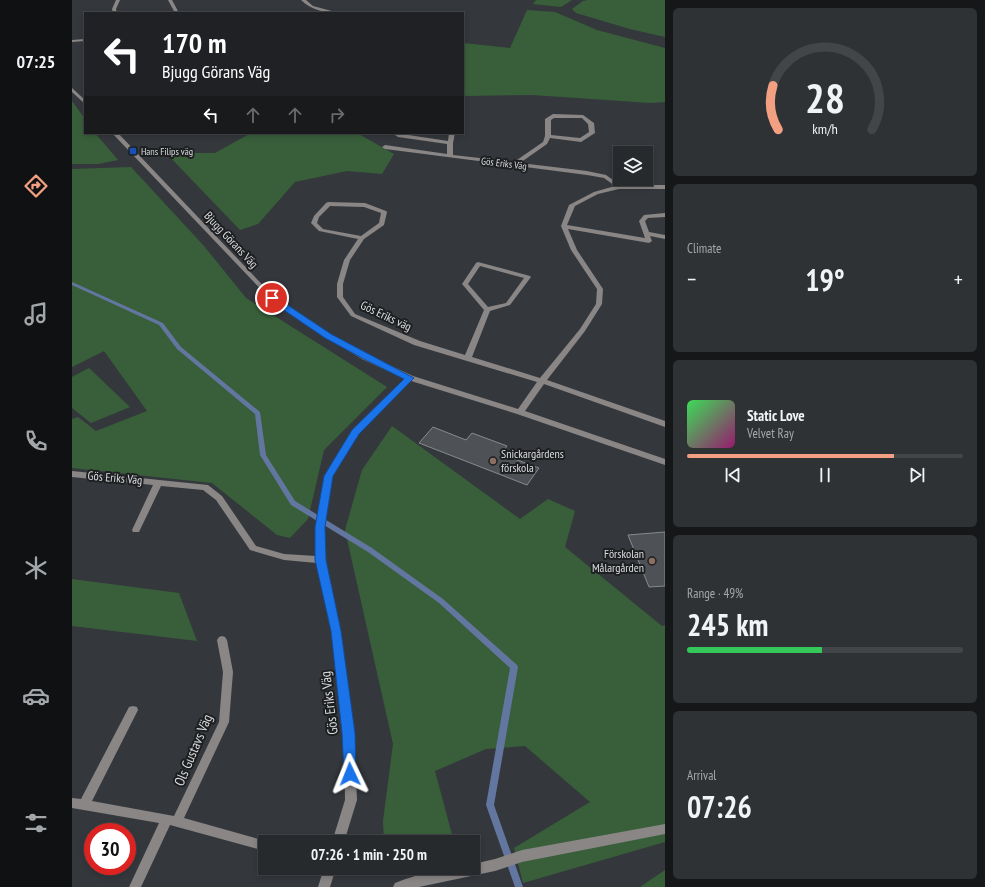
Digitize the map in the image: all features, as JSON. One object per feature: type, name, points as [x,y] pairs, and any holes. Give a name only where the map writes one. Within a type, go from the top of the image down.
[{"type":"street","points":[[115,12],[114,9],[118,0]]},
{"type":"street","points":[[170,0],[176,12]]},
{"type":"street","points":[[304,0],[312,7],[333,12]]},
{"type":"street","points":[[72,41],[84,40]]},
{"type":"street","points":[[72,89],[84,102]]},
{"type":"street","points":[[553,116],[583,117],[592,123],[592,133],[581,140],[548,136],[548,119],[553,116]]},
{"type":"street","name":"Bjugg Görans Väg","points":[[116,134],[272,298],[328,336],[365,357],[410,378]]},
{"type":"street","points":[[399,134],[398,135],[450,143]]},
{"type":"street","points":[[450,156],[452,134]]},
{"type":"street","name":"Gös Eriks väg","points":[[515,164],[545,143],[548,136]]},
{"type":"street","name":"Gös Eriks Väg","points":[[385,146],[450,156],[587,173],[606,178],[619,187]]},
{"type":"street","points":[[520,412],[542,381],[583,330],[598,304],[600,289],[574,250],[564,226],[572,205],[596,192],[619,187],[665,187]]},
{"type":"street","name":"Gös Eriks väg","points":[[362,238],[321,230],[314,223],[316,217],[328,204],[365,205],[384,212],[382,224],[362,238],[347,260],[340,284],[340,297],[353,315],[417,343],[542,381],[665,424]]},
{"type":"street","points":[[564,226],[650,241],[642,221],[646,216],[665,215]]},
{"type":"street","points":[[647,233],[665,237]]},
{"type":"street","points":[[478,264],[528,277],[508,304],[486,310],[465,284],[478,264]]},
{"type":"street","points":[[468,358],[486,310]]},
{"type":"street","points":[[410,378],[520,412],[665,462]]},
{"type":"street","name":"Gös Eriks Väg","points":[[340,835],[351,800],[348,733],[336,631],[321,560],[320,527],[329,476],[355,432],[410,378]]},
{"type":"street","name":"Gös Eriks Väg","points":[[72,474],[205,487],[219,498],[253,548],[284,557],[321,560]]},
{"type":"street","name":"Gös Eriks Väg","points":[[136,530],[158,482]]},
{"type":"street","name":"Ols Gustavs Väg","points":[[135,887],[224,722],[228,672],[222,640]]},
{"type":"street","points":[[133,710],[78,804],[172,820],[258,844]]},
{"type":"street","points":[[399,887],[406,884],[495,865],[522,856],[665,829]]},
{"type":"street","points":[[324,887],[328,875]]},
{"type":"green space","points":[[536,0],[572,0],[561,7],[533,4]]},
{"type":"green space","points":[[665,0],[665,37],[630,29],[576,13],[572,9],[583,1]]},
{"type":"green space","points":[[527,10],[555,12],[597,30],[665,48],[665,102],[651,103],[532,95],[464,96],[464,43],[510,48]]},
{"type":"green space","points":[[72,101],[84,118],[84,134],[96,134],[118,160],[98,164],[72,164]]},
{"type":"green space","points":[[249,134],[359,134],[394,154],[382,174],[347,171],[295,182],[258,224],[240,230],[166,153],[215,153]]},
{"type":"green space","points":[[131,167],[204,246],[246,298],[387,387],[324,450],[308,519],[290,538],[277,535],[212,483],[72,468],[72,419],[78,417],[96,431],[147,411],[104,351],[72,367],[72,169]]},
{"type":"green space","points":[[89,368],[130,407],[91,423],[72,408],[72,377]]},
{"type":"green space","points":[[392,426],[520,519],[548,499],[575,511],[565,547],[662,626],[665,625],[665,842],[523,883],[514,848],[590,802],[525,746],[486,749],[435,771],[452,835],[384,835],[383,821],[393,744],[345,530],[362,470]]},
{"type":"green space","points":[[72,579],[179,593],[197,641],[72,626]]},
{"type":"green space","points":[[665,870],[665,887],[640,887]]},
{"type":"building","name":"Snickargårdens förskola","points":[[433,427],[466,440],[472,433],[507,446],[501,454],[539,468],[527,485],[419,443]]},
{"type":"building","name":"Förskolan Målargården","points":[[665,532],[665,586],[649,587],[628,535]]},
{"type":"waterway","points":[[72,283],[161,324],[179,348],[258,413],[263,455],[293,503],[370,550],[441,601],[514,667],[490,805],[519,887]]},
{"type":"place","name":"Hans Filips väg","points":[[133,151]]},
{"type":"place","name":"Snickargårdens förskola","points":[[493,461]]},
{"type":"place","name":"Förskolan Målargården","points":[[652,561]]},
{"type":"route","points":[[272,298],[328,336],[365,357],[410,378],[355,432],[348,443],[329,476],[320,527],[321,560],[336,631],[348,733],[350,774]]}]
